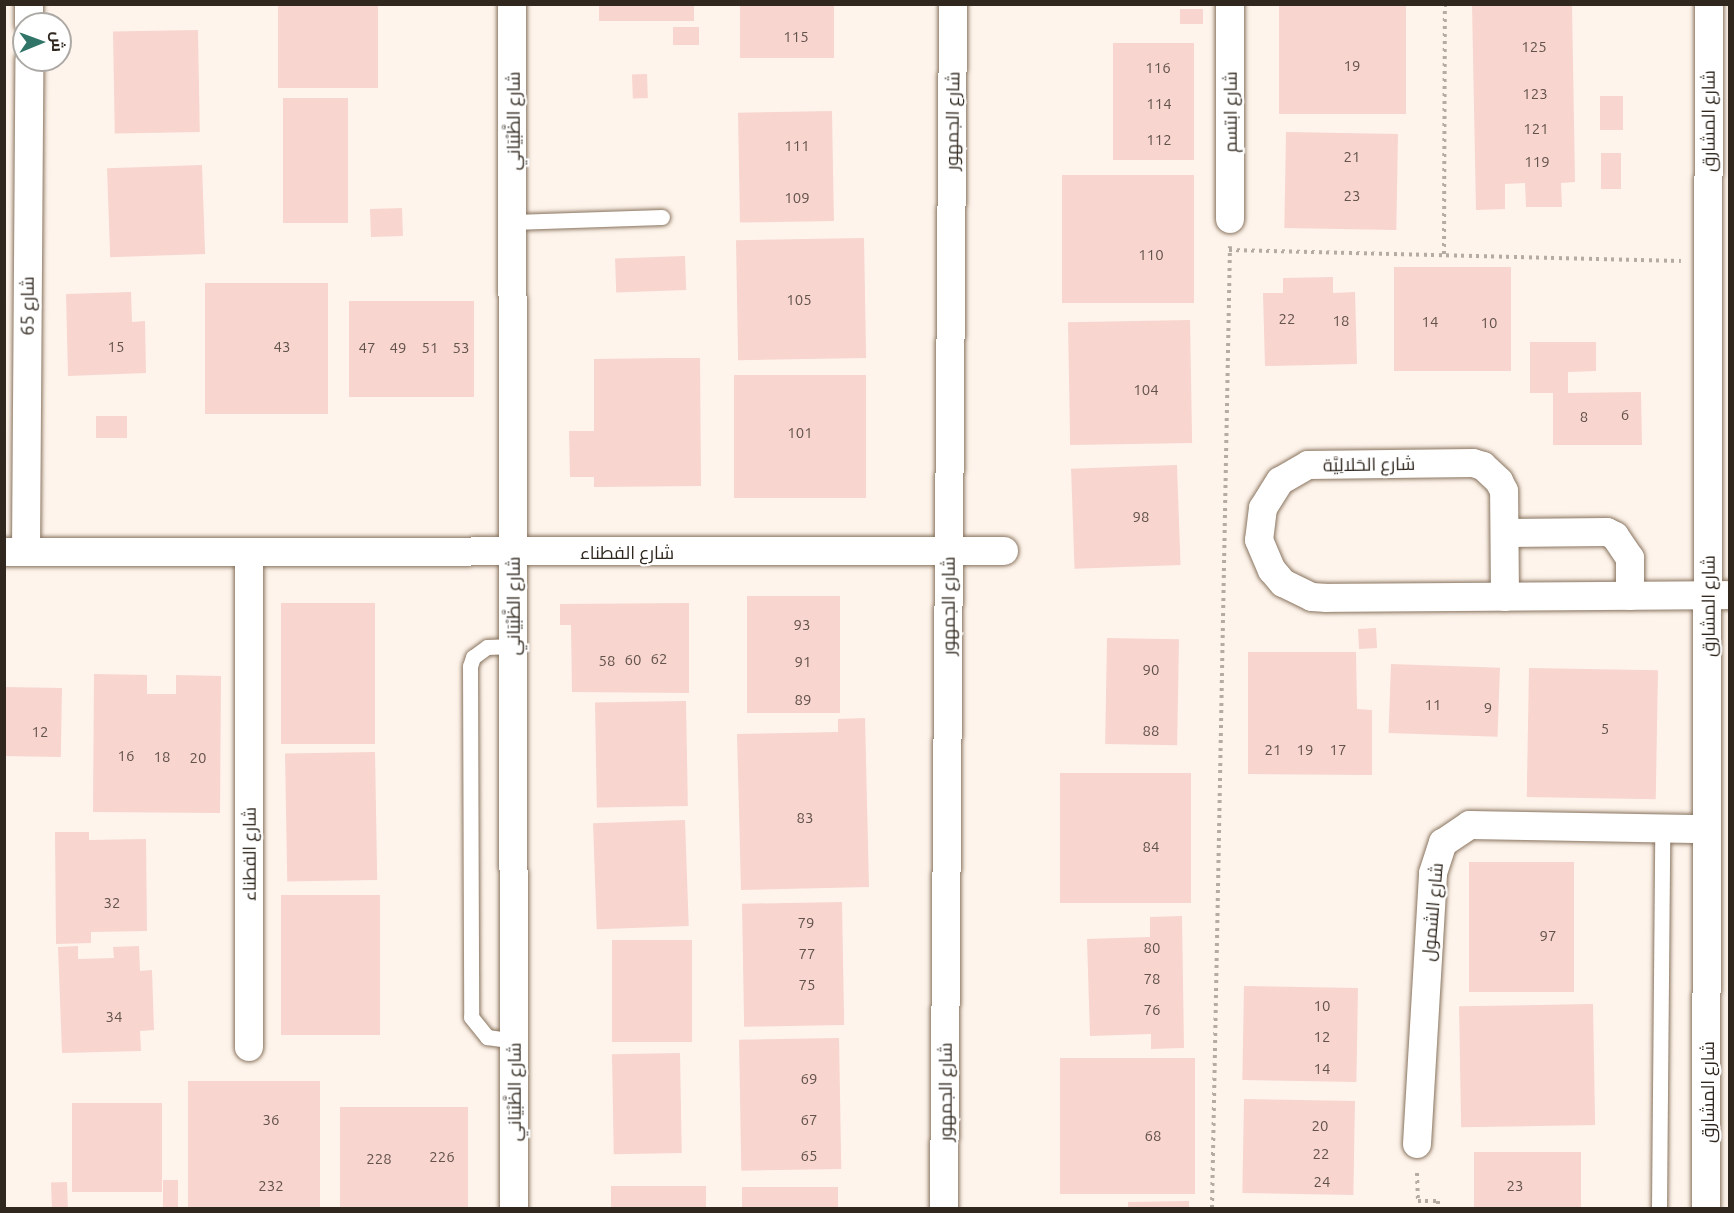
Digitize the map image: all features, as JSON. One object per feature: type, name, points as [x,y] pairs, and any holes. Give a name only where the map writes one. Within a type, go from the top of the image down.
[{"type":"street","name":"شارع الظَّبْيَاني","points":[[512,4],[514,1209]]},
{"type":"street","name":"شارع الجمهور","points":[[944,1209],[953,4]]},
{"type":"street","name":"شارع ابتسم","points":[[1230,4],[1230,219]]},
{"type":"street","name":"شارع المشارق","points":[[1706,1209],[1707,829],[1719,595],[1708,262],[1709,4]]},
{"type":"street","name":"شارع 65","points":[[15,551],[29,72]]},
{"type":"street","name":"شارع الحَلالِيَّة","points":[[1505,597],[1506,501],[1499,481],[1473,463],[1308,465],[1293,471],[1275,488],[1263,508],[1259,524],[1259,540],[1272,570],[1282,583],[1311,597],[1505,597],[1719,595]]},
{"type":"street","points":[[1506,533],[1606,532],[1615,536],[1630,558],[1630,596]]},
{"type":"street","name":"شارع الفطناء","points":[[15,551],[1004,552]]},
{"type":"street","name":"شارع الفطناء","points":[[249,552],[249,1047]]},
{"type":"street","name":"شارع الشمول","points":[[1417,1144],[1433,873],[1443,843],[1470,825],[1707,829]]},
{"type":"lane","points":[[513,222],[662,217]]},
{"type":"lane","points":[[513,646],[487,647],[473,657],[470,666],[470,796],[471,1017],[487,1037],[514,1041]]},
{"type":"lane","points":[[1659,1209],[1662,828]]},
{"type":"path","points":[[1444,254],[1445,4]]},
{"type":"path","points":[[1212,1209],[1230,219]]},
{"type":"path","points":[[1229,250],[1708,262]]},
{"type":"path","points":[[1417,1144],[1418,1201],[1438,1201],[1438,1209]]},
{"type":"building","points":[[278,4],[378,4],[378,88],[278,88]]},
{"type":"building","points":[[599,4],[694,4],[694,21],[599,21]]},
{"type":"building","points":[[740,4],[834,4],[834,58],[740,58]]},
{"type":"building","points":[[1472,4],[1572,4],[1575,182],[1561,183],[1562,207],[1526,207],[1525,183],[1505,184],[1505,209],[1476,210]]},
{"type":"building","points":[[1279,5],[1406,5],[1406,114],[1279,114]]},
{"type":"building","points":[[1180,9],[1203,9],[1203,24],[1180,24]]},
{"type":"building","points":[[673,27],[699,27],[699,45],[673,45]]},
{"type":"building","points":[[198,30],[200,132],[115,133],[113,31]]},
{"type":"building","points":[[1113,43],[1194,43],[1194,160],[1113,160]]},
{"type":"building","points":[[647,74],[648,98],[633,99],[632,75]]},
{"type":"building","points":[[1600,96],[1623,96],[1623,130],[1600,130]]},
{"type":"building","points":[[283,98],[348,98],[348,223],[283,223]]},
{"type":"building","points":[[832,111],[834,221],[740,223],[738,113]]},
{"type":"building","points":[[1286,132],[1398,134],[1396,230],[1284,228]]},
{"type":"building","points":[[1601,153],[1621,153],[1621,189],[1601,189]]},
{"type":"building","points":[[202,165],[205,254],[110,257],[107,168]]},
{"type":"building","points":[[1062,175],[1194,175],[1194,303],[1062,303]]},
{"type":"building","points":[[402,208],[403,236],[371,237],[370,209]]},
{"type":"building","points":[[864,238],[866,358],[738,360],[736,240]]},
{"type":"building","points":[[685,256],[686,290],[616,292],[615,258]]},
{"type":"building","points":[[1394,267],[1511,267],[1511,371],[1394,371]]},
{"type":"building","points":[[1333,277],[1333,293],[1355,292],[1357,364],[1265,366],[1263,293],[1283,293],[1283,278]]},
{"type":"building","points":[[205,283],[328,283],[328,414],[205,414]]},
{"type":"building","points":[[131,292],[132,322],[145,321],[146,373],[68,376],[66,294]]},
{"type":"building","points":[[349,301],[474,301],[474,397],[349,397]]},
{"type":"building","points":[[1190,320],[1192,443],[1070,445],[1068,322]]},
{"type":"building","points":[[1530,342],[1596,342],[1596,371],[1568,372],[1568,393],[1641,392],[1642,445],[1553,445],[1553,393],[1530,393]]},
{"type":"building","points":[[700,358],[701,486],[594,487],[594,477],[570,477],[569,431],[594,431],[594,359]]},
{"type":"building","points":[[734,375],[866,375],[866,498],[734,498]]},
{"type":"building","points":[[96,416],[127,416],[127,438],[96,438]]},
{"type":"building","points":[[1177,465],[1180,565],[1075,569],[1071,469]]},
{"type":"building","points":[[747,596],[840,596],[840,713],[747,713]]},
{"type":"building","points":[[281,603],[375,603],[375,744],[281,744]]},
{"type":"building","points":[[689,603],[689,693],[572,692],[571,625],[560,625],[560,604]]},
{"type":"building","points":[[1376,628],[1377,648],[1359,649],[1358,629]]},
{"type":"building","points":[[1107,638],[1179,639],[1177,745],[1105,744]]},
{"type":"building","points":[[1248,652],[1356,652],[1357,709],[1372,710],[1372,775],[1248,774]]},
{"type":"building","points":[[1391,664],[1500,668],[1498,737],[1389,733]]},
{"type":"building","points":[[1529,668],[1658,670],[1656,799],[1527,797]]},
{"type":"building","points":[[94,674],[147,675],[147,694],[176,694],[176,675],[221,676],[220,813],[93,812]]},
{"type":"building","points":[[4,687],[62,688],[61,757],[4,756]]},
{"type":"building","points":[[686,701],[688,806],[597,808],[595,703]]},
{"type":"building","points":[[865,718],[869,887],[741,890],[737,734],[838,732],[838,719]]},
{"type":"building","points":[[375,752],[377,880],[287,882],[285,754]]},
{"type":"building","points":[[1060,773],[1191,773],[1191,903],[1060,903]]},
{"type":"building","points":[[685,820],[689,926],[597,929],[593,823]]},
{"type":"building","points":[[55,832],[89,832],[89,840],[146,839],[147,931],[91,932],[91,943],[56,944]]},
{"type":"building","points":[[1469,862],[1574,862],[1574,992],[1469,992]]},
{"type":"building","points":[[281,895],[380,895],[380,1035],[281,1035]]},
{"type":"building","points":[[842,902],[844,1025],[744,1027],[742,904]]},
{"type":"building","points":[[1182,916],[1184,1048],[1151,1049],[1151,1034],[1090,1036],[1087,939],[1150,937],[1150,917]]},
{"type":"building","points":[[612,940],[692,940],[692,1042],[612,1042]]},
{"type":"building","points":[[78,946],[78,959],[114,958],[113,947],[139,946],[140,971],[152,970],[154,1030],[140,1031],[141,1051],[62,1053],[58,947]]},
{"type":"building","points":[[1244,986],[1358,988],[1356,1082],[1242,1080]]},
{"type":"building","points":[[1593,1004],[1595,1125],[1461,1127],[1459,1006]]},
{"type":"building","points":[[839,1038],[841,1169],[741,1171],[739,1040]]},
{"type":"building","points":[[680,1053],[682,1153],[614,1154],[612,1054]]},
{"type":"building","points":[[1060,1058],[1195,1058],[1195,1194],[1060,1194]]},
{"type":"building","points":[[188,1081],[320,1081],[320,1208],[188,1208]]},
{"type":"building","points":[[1244,1099],[1355,1101],[1353,1195],[1242,1193]]},
{"type":"building","points":[[72,1103],[162,1103],[162,1192],[72,1192]]},
{"type":"building","points":[[340,1107],[468,1107],[468,1208],[340,1208]]},
{"type":"building","points":[[1474,1152],[1581,1152],[1581,1208],[1474,1208]]},
{"type":"building","points":[[163,1180],[178,1180],[178,1208],[163,1208]]},
{"type":"building","points":[[67,1182],[68,1208],[52,1208],[51,1183]]},
{"type":"building","points":[[611,1186],[706,1186],[706,1208],[611,1208]]},
{"type":"building","points":[[742,1187],[838,1187],[838,1208],[742,1208]]},
{"type":"building","points":[[1189,1201],[1189,1208],[1128,1208],[1128,1202]]}]
